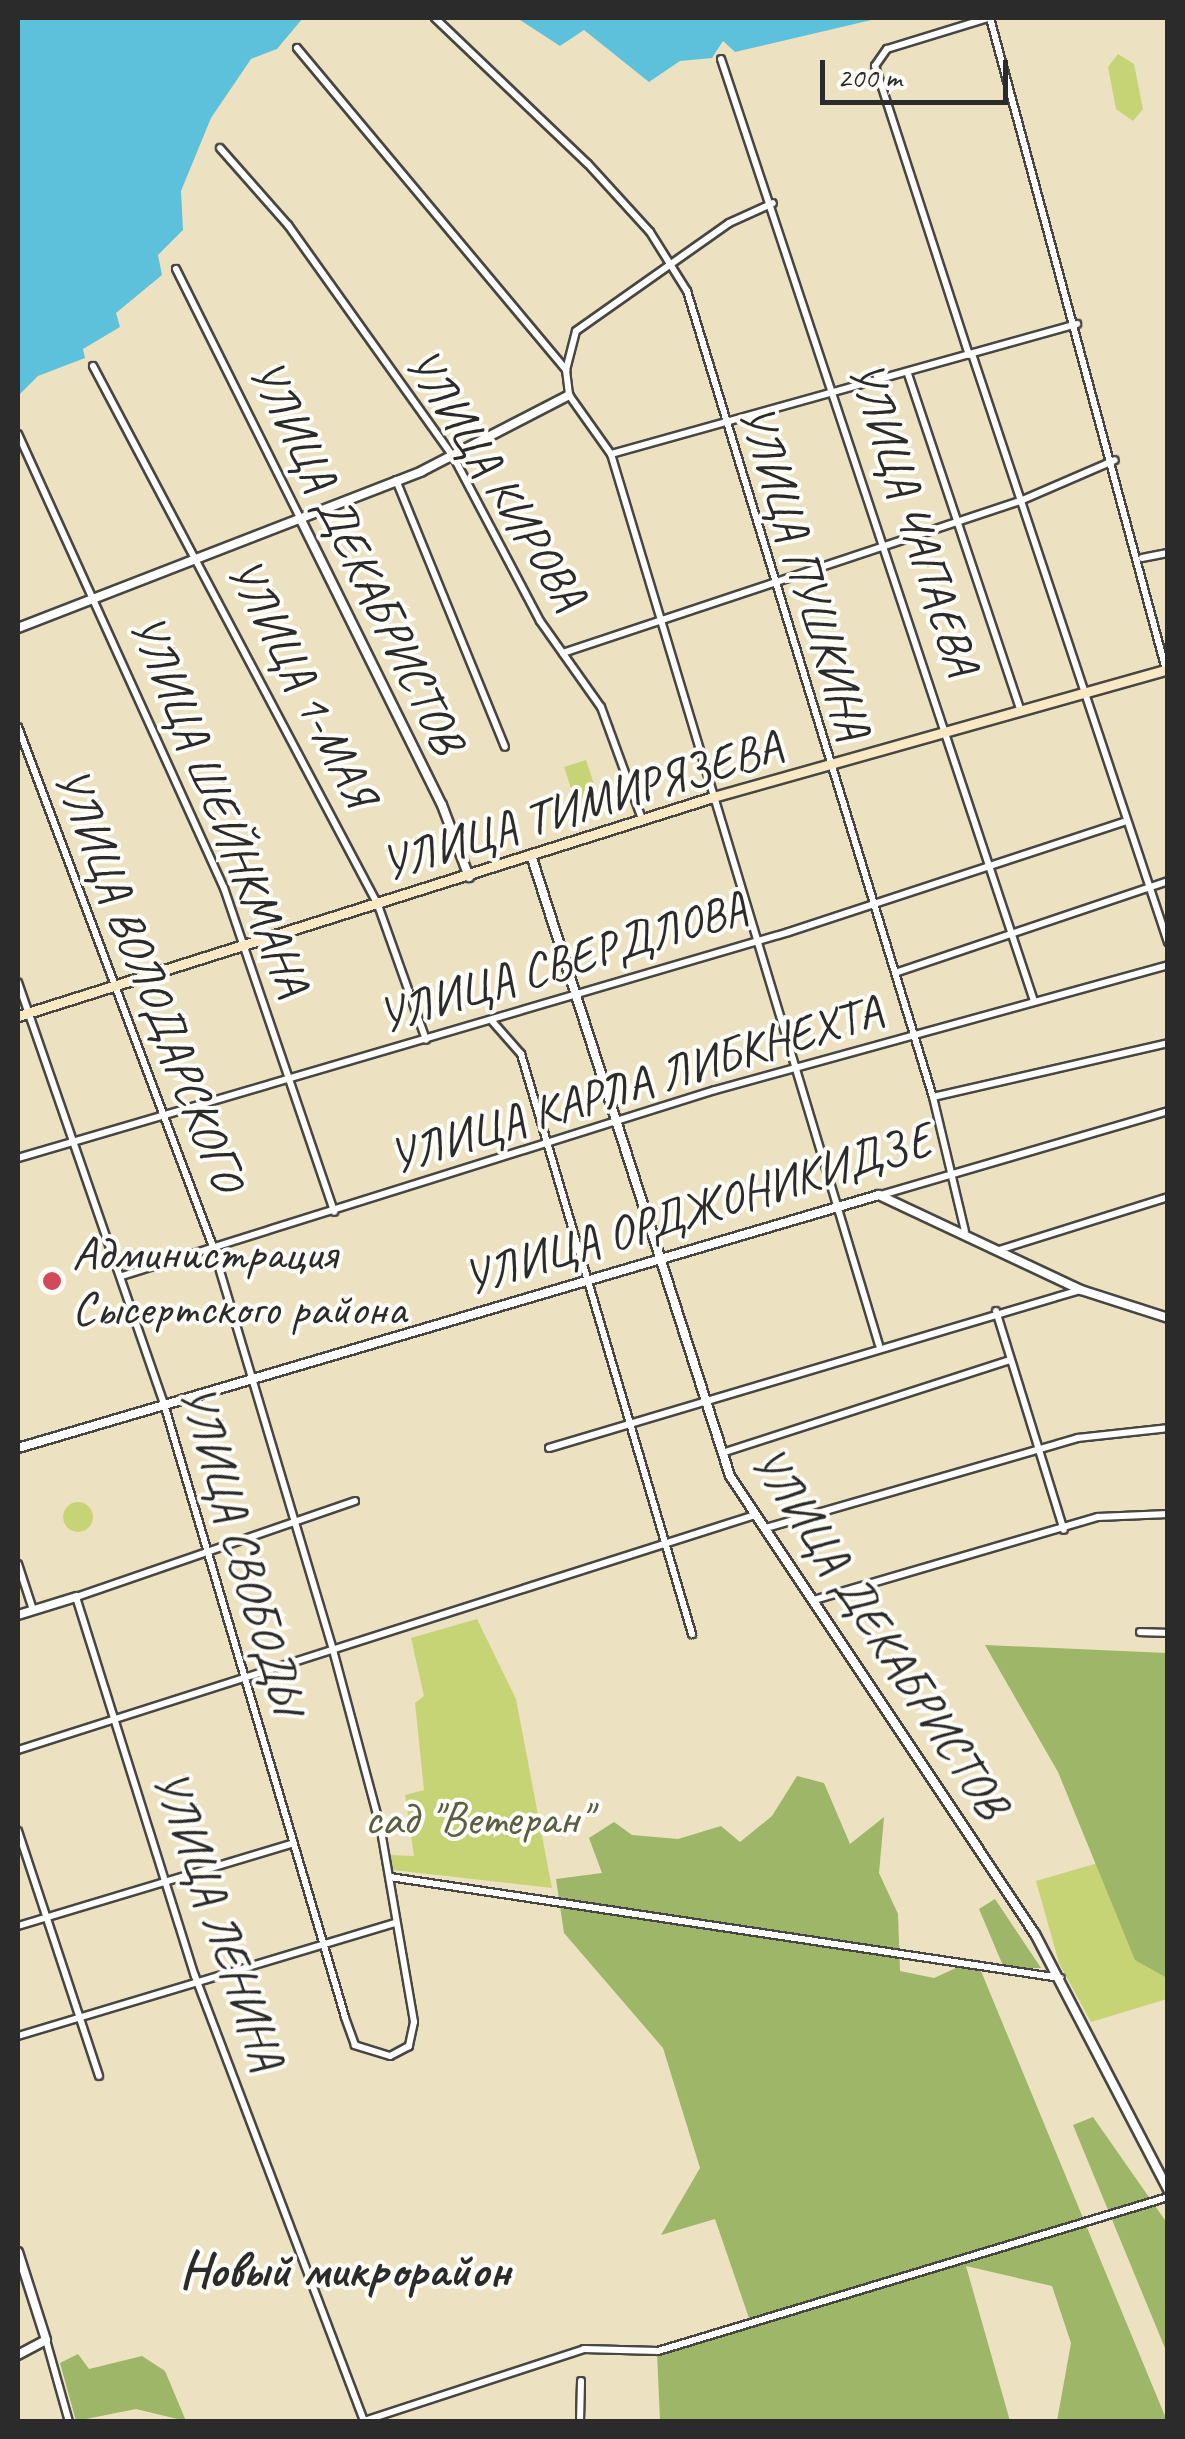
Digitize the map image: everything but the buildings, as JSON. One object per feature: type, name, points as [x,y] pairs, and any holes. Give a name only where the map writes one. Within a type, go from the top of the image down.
[{"type":"main road","name":"УЛИЦА ТИМИРЯЗЕВА","points":[[18,1016],[712,797],[1167,670]]},
{"type":"street","name":"УЛИЦА ПУШКИНА","points":[[435,18],[588,164],[687,291],[772,585],[933,1097],[965,1232]]},
{"type":"street","points":[[1167,670],[1142,558],[989,18],[886,49],[875,66],[1123,822],[1168,942]]},
{"type":"street","points":[[296,48],[566,370]]},
{"type":"street","name":"УЛИЦА ЧАПАЕВА","points":[[720,59],[773,203],[949,731],[1034,1001]]},
{"type":"street","name":"УЛИЦА КИРОВА","points":[[220,148],[288,225],[452,456],[564,653],[601,707],[642,819]]},
{"type":"street","points":[[773,203],[668,264],[576,330],[566,370],[569,395],[611,454],[658,622],[794,1070],[840,1204],[879,1345]]},
{"type":"street","name":"УЛИЦА ДЕКАБРИСТОВ","points":[[176,268],[442,805],[468,877]]},
{"type":"street","points":[[611,454],[836,398],[1077,324]]},
{"type":"street","name":"УЛИЦА 1-МАЯ","points":[[94,366],[200,558],[378,905],[426,1040]]},
{"type":"street","points":[[908,374],[1020,709]]},
{"type":"street","points":[[18,628],[98,600],[396,480],[452,456],[569,395]]},
{"type":"street","name":"УЛИЦА ШЕЙНКМАНА","points":[[18,434],[98,600],[244,946],[294,1078],[334,1212]]},
{"type":"street","points":[[564,653],[1020,501],[1114,460]]},
{"type":"street","points":[[396,480],[504,748]]},
{"type":"street","points":[[1142,558],[1168,553]]},
{"type":"street","name":"УЛИЦА ВОЛОДАРСКОГО","points":[[18,727],[118,986],[160,1115],[212,1244],[247,1380],[333,1650],[390,1876],[394,1923],[414,2022],[409,2046],[390,2056]]},
{"type":"street","name":"УЛИЦА СВЕРДЛОВА","points":[[18,1158],[757,940],[872,899],[1123,822]]},
{"type":"street","name":"УЛИЦА ДЕКАБРИСТОВ","points":[[531,855],[664,1254],[720,1453],[755,1515],[1062,1978],[1168,2189]]},
{"type":"street","points":[[895,974],[1168,881]]},
{"type":"street","name":"УЛИЦА КАРЛА ЛИБКНЕХТА","points":[[122,1276],[212,1244],[334,1212],[619,1120],[1168,965]]},
{"type":"street","name":"УЛИЦА СВОБОДЫ","points":[[18,984],[164,1404],[209,1550],[242,1678],[355,2045],[390,2056]]},
{"type":"street","points":[[491,1020],[516,1040],[590,1278],[625,1426],[692,1634]]},
{"type":"street","points":[[933,1097],[1168,1043]]},
{"type":"street","name":"УЛИЦА ОРДЖОНИКИДЗЕ","points":[[18,1448],[664,1254],[880,1195],[951,1169],[1168,1111]]},
{"type":"street","points":[[880,1195],[965,1232],[1080,1290],[1168,1318]]},
{"type":"street","points":[[999,1250],[1168,1197]]},
{"type":"street","points":[[549,1448],[879,1345],[1080,1290]]},
{"type":"street","points":[[996,1311],[1064,1530]]},
{"type":"street","points":[[720,1453],[1010,1360]]},
{"type":"street","points":[[766,1528],[1111,1430],[1168,1428]]},
{"type":"street","points":[[18,1615],[355,1501]]},
{"type":"street","points":[[814,1600],[1114,1514],[1168,1514]]},
{"type":"street","points":[[18,1750],[755,1515]]},
{"type":"street","points":[[18,1564],[33,1610]]},
{"type":"street","name":"УЛИЦА ЛЕНИНА","points":[[76,1596],[196,1976],[298,2264],[364,2421]]},
{"type":"street","points":[[1140,1632],[1168,1634]]},
{"type":"street","points":[[18,1831],[76,2018],[99,2076]]},
{"type":"street","points":[[18,1926],[294,1843]]},
{"type":"street","points":[[390,1876],[1062,1978]]},
{"type":"street","points":[[18,2036],[196,1976],[394,1923]]},
{"type":"street","points":[[364,2421],[584,2349],[658,2351],[1168,2197]]},
{"type":"street","points":[[18,2252],[70,2422]]},
{"type":"street","points":[[18,2355],[46,2340]]},
{"type":"street","points":[[580,2422],[582,2381]]},
{"type":"green space","points":[[1118,54],[1134,64],[1143,109],[1133,121],[1116,109],[1108,67]]},
{"type":"green space","points":[[586,760],[602,809],[580,817],[564,767]]},
{"type":"green space","points":[[78,1502],[88,1507],[93,1517],[88,1527],[78,1532],[68,1527],[63,1517],[68,1507]]},
{"type":"green space","name":"сад \"Ветеран\"","points":[[477,1619],[516,1699],[552,1888],[393,1870],[390,1855],[414,1856],[405,1795],[424,1790],[415,1703],[424,1696],[411,1638]]},
{"type":"green space","points":[[985,1645],[1167,1653],[1167,1978],[1135,1960],[1058,1772]]},
{"type":"green space","points":[[797,1776],[824,1783],[850,1844],[884,1817],[879,1873],[898,1914],[900,1971],[934,1978],[976,1959],[1167,2421],[1057,2421],[1071,2343],[1052,2286],[966,2266],[1010,2421],[660,2421],[657,2352],[749,2318],[715,2219],[661,2235],[700,2168],[663,2048],[564,1933],[556,1879],[602,1873],[589,1838],[614,1822],[632,1835],[678,1839],[721,1826],[740,1842],[772,1816]]},
{"type":"green space","points":[[1167,1843],[1167,1999],[1091,2022],[1059,1963],[1036,1881]]},
{"type":"green space","points":[[995,1899],[1041,1968],[1004,1968],[979,1909]]},
{"type":"green space","points":[[1093,2117],[1167,2223],[1167,2353],[1073,2125]]},
{"type":"green space","points":[[78,2354],[89,2369],[142,2356],[165,2371],[186,2421],[136,2409],[76,2421],[60,2363]]},
{"type":"water","points":[[18,18],[303,18],[277,49],[251,59],[211,118],[181,191],[183,230],[158,255],[162,275],[116,313],[120,327],[83,349],[85,358],[38,376],[18,396]]},
{"type":"water","points":[[517,18],[880,18],[735,52],[723,41],[712,58],[680,61],[649,82],[584,30],[560,46]]},
{"type":"place","name":"Администрация Сысертского района","points":[[52,1281]]},
{"type":"district","name":"Новый микрорайон","points":[[345,2270]]}]
